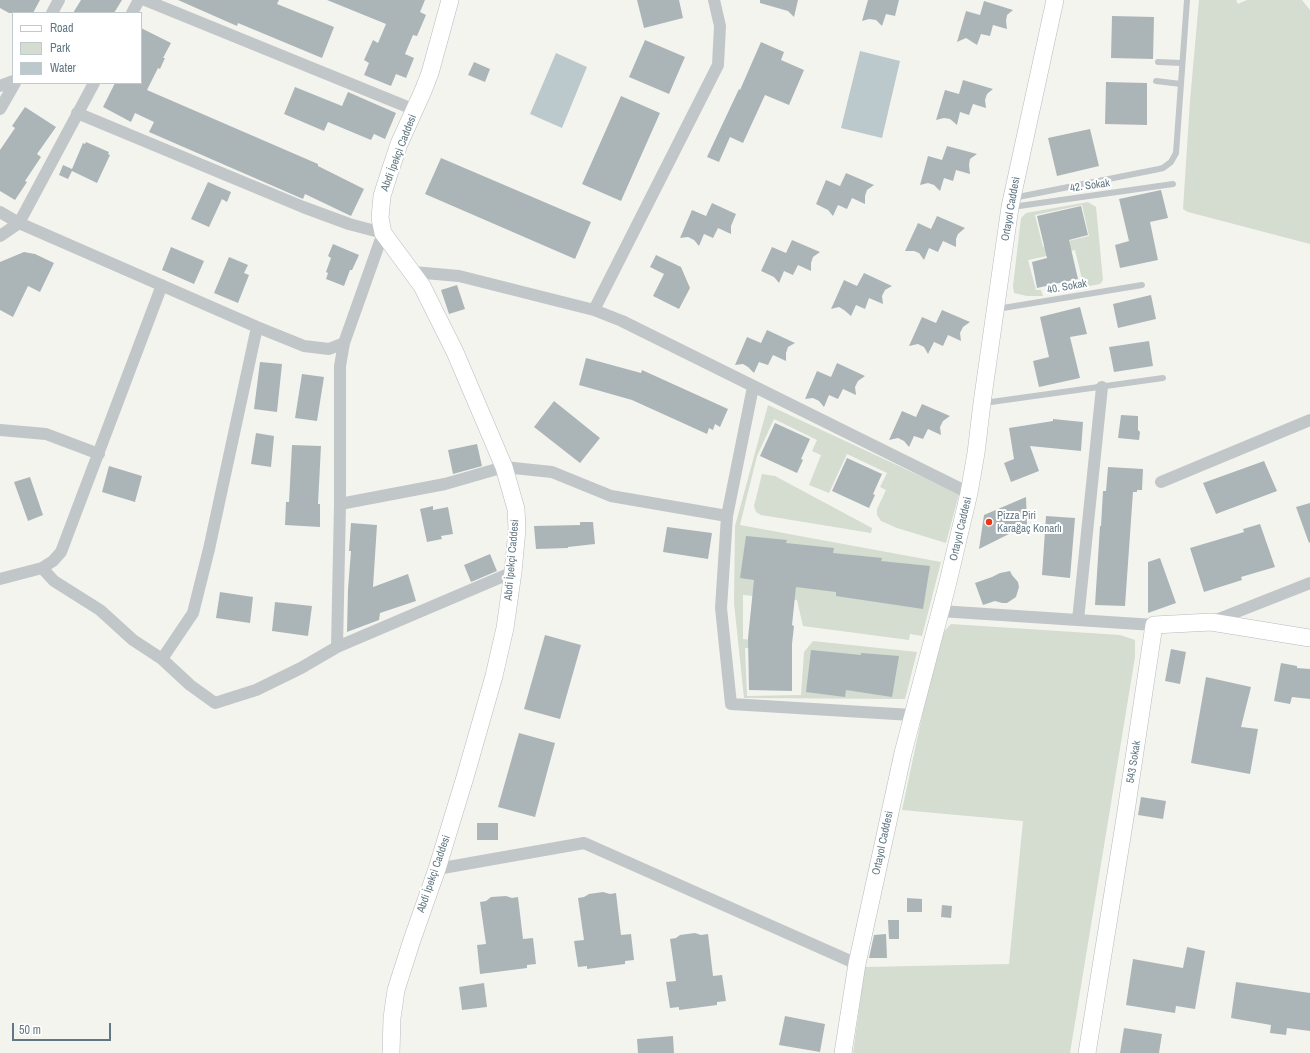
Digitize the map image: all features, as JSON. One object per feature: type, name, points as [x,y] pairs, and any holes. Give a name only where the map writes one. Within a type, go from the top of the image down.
[{"type":"street","points":[[53,12],[59,0]]},
{"type":"street","points":[[133,12],[139,0]]},
{"type":"street","points":[[145,0],[415,110]]},
{"type":"street","name":"Abdi İpekçi Caddesi","points":[[391,1053],[392,1018],[396,990],[437,869],[494,676],[505,628],[517,530],[516,510],[504,468],[455,352],[422,286],[383,233],[380,218],[382,196],[399,144],[430,73],[450,0]]},
{"type":"street","points":[[594,310],[718,65],[720,26],[714,0]]},
{"type":"street","name":"Ortayol Caddesi","points":[[843,1053],[857,964],[912,715],[940,611],[969,493],[976,453],[1011,202],[1055,0]]},
{"type":"street","points":[[0,86],[12,81]]},
{"type":"street","points":[[0,109],[15,84]]},
{"type":"street","points":[[0,236],[19,223],[93,84]]},
{"type":"street","points":[[77,113],[303,207],[349,224],[383,233],[344,343],[340,366],[340,504],[337,647]]},
{"type":"street","points":[[0,212],[19,223],[304,346],[329,350],[344,343]]},
{"type":"street","points":[[413,272],[459,276],[594,310],[622,321],[969,493]]},
{"type":"street","points":[[0,579],[42,568],[53,561],[61,552],[162,285]]},
{"type":"street","points":[[162,659],[193,613],[209,549],[257,327]]},
{"type":"street","points":[[753,387],[727,516],[721,608],[731,704],[912,715]]},
{"type":"street","points":[[1078,620],[1102,387]]},
{"type":"street","points":[[1161,482],[1310,420]]},
{"type":"street","points":[[0,430],[46,434],[99,454]]},
{"type":"street","points":[[340,504],[445,484],[504,468],[552,472],[611,496],[727,516]]},
{"type":"street","points":[[42,568],[54,582],[100,610],[133,640],[162,659],[190,685],[215,703],[256,690],[301,668],[337,647],[513,572]]},
{"type":"street","points":[[1211,622],[1310,583]]},
{"type":"street","points":[[940,611],[1154,625],[1211,622],[1310,638]]},
{"type":"street","name":"543 Sokak","points":[[1087,1053],[1124,826],[1154,625]]},
{"type":"street","points":[[437,869],[584,843],[857,964]]},
{"type":"lane","points":[[1011,202],[1158,169],[1167,165],[1174,157],[1176,152],[1187,0]]},
{"type":"lane","points":[[1158,62],[1182,63]]},
{"type":"lane","points":[[1156,82],[1181,84]]},
{"type":"lane","name":"42. Sokak","points":[[1011,202],[1172,184]]},
{"type":"lane","name":"40. Sokak","points":[[996,310],[1142,285]]},
{"type":"lane","points":[[982,403],[1163,378]]},
{"type":"green space","points":[[1199,0],[1236,0],[1238,4],[1247,0],[1302,0],[1310,10],[1310,244],[1188,212],[1183,209],[1190,101]]},
{"type":"green space","points":[[1088,202],[1096,207],[1103,280],[1100,284],[1067,290],[1063,289],[1061,284],[1082,279],[1075,250],[1028,260],[1036,290],[1041,290],[1043,296],[1027,296],[1014,293],[1013,286],[1021,218],[1026,213]],"holes":[[[1082,205],[1089,236],[1043,247],[1035,215]]]},
{"type":"green space","points":[[768,405],[959,494],[946,543],[897,528],[881,521],[877,515],[877,509],[886,490],[880,487],[887,473],[847,454],[829,493],[809,485],[821,455],[812,451],[817,440],[774,419],[757,456],[740,525],[941,562],[922,636],[910,634],[909,640],[803,626],[797,600],[743,595],[743,639],[790,645],[791,650],[745,648],[747,696],[801,695],[804,652],[813,641],[917,652],[905,699],[744,698],[734,603],[735,526]]},
{"type":"green space","points":[[762,474],[775,476],[872,528],[871,533],[761,515],[756,512],[754,506]]},
{"type":"green space","points":[[951,624],[1120,635],[1135,640],[1135,657],[1070,1053],[853,1053],[865,967],[1009,964],[1023,821],[902,810],[939,637]]},
{"type":"water","points":[[860,51],[900,61],[882,138],[841,128]]},
{"type":"water","points":[[556,53],[587,67],[562,128],[530,114]]},
{"type":"building","points":[[0,0],[40,0],[34,12],[9,13],[0,8]]},
{"type":"building","points":[[81,0],[122,0],[115,12],[74,12]]},
{"type":"building","points":[[178,0],[279,0],[277,4],[334,27],[322,58],[238,23],[237,26]]},
{"type":"building","points":[[327,0],[425,0],[420,12],[426,15],[417,36],[413,35],[405,54],[414,58],[406,78],[396,74],[391,86],[364,75],[369,63],[364,60],[373,40],[378,43],[386,24]]},
{"type":"building","points":[[637,0],[679,0],[683,18],[644,28]]},
{"type":"building","points":[[760,0],[798,0],[794,17],[788,11],[760,3]]},
{"type":"building","points":[[868,0],[899,0],[895,16],[886,14],[882,26],[876,20],[869,19],[862,21]]},
{"type":"building","points":[[984,1],[1013,10],[1007,15],[1007,29],[993,25],[990,36],[981,34],[977,45],[966,38],[957,42],[966,11],[980,15]]},
{"type":"building","points":[[1112,16],[1154,17],[1153,59],[1111,58]]},
{"type":"building","points":[[142,28],[171,43],[163,58],[165,58],[160,69],[158,68],[147,90],[318,164],[318,166],[364,189],[351,216],[305,194],[303,199],[149,132],[154,122],[135,113],[131,122],[103,107],[114,84],[142,84]]},
{"type":"building","points":[[645,40],[685,57],[669,94],[629,77]]},
{"type":"building","points":[[761,42],[784,52],[781,60],[804,70],[789,105],[765,95],[743,143],[730,137],[719,162],[707,157],[739,89],[740,90]]},
{"type":"building","points":[[474,62],[490,69],[485,82],[468,75]]},
{"type":"building","points":[[963,80],[993,89],[987,94],[985,100],[986,108],[973,104],[969,115],[960,112],[957,125],[950,119],[944,118],[936,120],[945,90],[959,94]]},
{"type":"building","points":[[1106,82],[1147,83],[1147,125],[1105,124]]},
{"type":"building","points":[[295,87],[342,106],[348,92],[396,113],[385,139],[374,134],[371,140],[328,122],[324,131],[284,114]]},
{"type":"building","points":[[621,96],[660,113],[621,201],[582,184]]},
{"type":"building","points":[[25,107],[56,127],[37,154],[41,157],[25,181],[27,182],[15,200],[0,191],[0,150],[15,128],[12,126]]},
{"type":"building","points":[[1090,129],[1099,166],[1057,176],[1048,138]]},
{"type":"building","points":[[86,142],[109,152],[108,154],[110,155],[97,183],[72,171],[68,179],[59,175],[63,165],[72,169],[83,143],[85,144]]},
{"type":"building","points":[[947,146],[977,154],[970,159],[970,174],[956,170],[953,181],[944,178],[940,191],[934,185],[928,183],[920,185],[928,156],[942,160]]},
{"type":"building","points":[[441,158],[591,222],[575,259],[425,194]]},
{"type":"building","points":[[846,173],[874,185],[867,190],[865,204],[852,198],[847,209],[838,205],[833,216],[828,210],[816,204],[826,180],[840,186]]},
{"type":"building","points":[[208,182],[231,192],[227,202],[222,199],[209,227],[191,219]]},
{"type":"building","points":[[1161,190],[1168,218],[1150,222],[1158,260],[1120,268],[1115,245],[1129,241],[1119,199]]},
{"type":"building","points":[[712,203],[736,214],[731,226],[731,234],[718,228],[713,238],[704,234],[699,246],[694,240],[688,237],[680,238],[692,210],[706,216]]},
{"type":"building","points":[[1081,206],[1088,235],[1069,240],[1078,279],[1037,288],[1032,262],[1047,258],[1037,216]]},
{"type":"building","points":[[937,216],[965,228],[958,234],[956,239],[956,247],[943,241],[938,252],[929,248],[924,260],[919,253],[914,251],[905,251],[918,223],[931,229]]},
{"type":"building","points":[[792,240],[820,252],[813,257],[811,271],[798,265],[793,275],[784,271],[779,283],[774,277],[761,271],[772,247],[786,253]]},
{"type":"building","points":[[333,244],[359,255],[352,270],[350,270],[344,286],[326,279],[328,273],[326,272],[331,258],[328,256]]},
{"type":"building","points":[[171,247],[204,261],[194,284],[162,270]]},
{"type":"building","points":[[24,252],[35,254],[54,263],[40,292],[28,286],[13,317],[0,310],[0,262]]},
{"type":"building","points":[[656,255],[681,267],[690,288],[679,309],[653,296],[664,274],[650,267]]},
{"type":"building","points":[[229,257],[248,265],[244,273],[249,275],[238,303],[214,293]]},
{"type":"building","points":[[864,273],[892,286],[885,290],[882,296],[883,304],[869,298],[865,309],[856,305],[851,316],[839,307],[831,309],[844,280],[857,286]]},
{"type":"building","points":[[457,285],[465,309],[449,314],[441,290]]},
{"type":"building","points":[[1151,295],[1156,319],[1118,328],[1113,304]]},
{"type":"building","points":[[1080,307],[1087,334],[1070,337],[1080,378],[1039,387],[1033,361],[1049,357],[1040,317]]},
{"type":"building","points":[[942,310],[970,322],[963,327],[960,333],[961,341],[948,335],[943,346],[934,342],[928,354],[924,347],[918,344],[909,346],[922,317],[936,323]]},
{"type":"building","points":[[767,330],[795,343],[788,347],[786,361],[773,355],[768,365],[759,362],[754,373],[743,364],[735,365],[747,337],[761,343]]},
{"type":"building","points":[[1149,341],[1153,366],[1114,372],[1109,347]]},
{"type":"building","points":[[586,358],[641,373],[642,370],[728,409],[720,427],[715,424],[713,430],[709,428],[707,434],[632,400],[579,385]]},
{"type":"building","points":[[260,362],[282,364],[277,412],[254,409]]},
{"type":"building","points":[[837,363],[865,376],[858,381],[855,387],[856,395],[843,389],[838,399],[829,395],[824,407],[819,401],[813,398],[805,399],[817,371],[831,377]]},
{"type":"building","points":[[302,374],[324,377],[317,421],[295,418]]},
{"type":"building","points":[[554,401],[600,438],[580,463],[534,427]]},
{"type":"building","points":[[922,404],[950,416],[943,421],[940,427],[941,435],[928,429],[923,439],[914,436],[909,447],[904,441],[898,438],[889,440],[902,411],[916,417]]},
{"type":"building","points":[[1121,415],[1138,416],[1138,430],[1140,432],[1139,440],[1118,438]]},
{"type":"building","points":[[1053,419],[1083,422],[1081,451],[1030,446],[1039,471],[1011,482],[1004,463],[1014,459],[1009,428],[1053,421]]},
{"type":"building","points":[[775,423],[810,439],[801,459],[803,460],[797,473],[760,456]]},
{"type":"building","points":[[256,433],[274,436],[271,467],[251,464]]},
{"type":"building","points":[[477,444],[482,466],[453,474],[448,450]]},
{"type":"building","points":[[292,445],[321,446],[318,504],[320,504],[320,527],[285,525],[286,502],[289,502]]},
{"type":"building","points":[[847,458],[882,474],[873,494],[875,495],[869,508],[832,491]]},
{"type":"building","points":[[1264,461],[1277,491],[1216,514],[1203,483]]},
{"type":"building","points":[[109,466],[142,476],[135,502],[102,492]]},
{"type":"building","points":[[1108,467],[1143,469],[1142,490],[1133,492],[1125,606],[1095,605],[1103,491],[1106,491]]},
{"type":"building","points":[[30,477],[43,515],[28,521],[14,482]]},
{"type":"building","points":[[1026,497],[1027,525],[979,549],[984,515]]},
{"type":"building","points":[[1310,503],[1310,542],[1309,543],[1296,507]]},
{"type":"building","points":[[433,506],[433,510],[448,507],[453,534],[441,536],[442,539],[427,542],[420,509]]},
{"type":"building","points":[[1046,516],[1075,518],[1070,578],[1042,575]]},
{"type":"building","points":[[580,522],[593,522],[595,544],[568,548],[536,549],[534,526],[580,525]]},
{"type":"building","points":[[351,523],[377,525],[373,587],[408,574],[416,601],[380,613],[379,620],[347,632],[351,551],[349,551]]},
{"type":"building","points":[[1260,524],[1275,567],[1241,577],[1242,580],[1204,592],[1190,548],[1244,532],[1243,529]]},
{"type":"building","points":[[667,527],[712,533],[708,559],[663,552]]},
{"type":"building","points":[[746,536],[787,540],[786,543],[834,548],[833,553],[882,558],[881,561],[930,566],[923,609],[836,596],[836,592],[796,587],[792,625],[794,626],[792,644],[792,691],[749,690],[748,638],[754,580],[740,578]]},
{"type":"building","points":[[490,554],[497,571],[471,582],[464,565]]},
{"type":"building","points":[[1160,558],[1176,603],[1148,613],[1148,562]]},
{"type":"building","points":[[1010,571],[1018,582],[1019,587],[1016,597],[1007,603],[995,601],[983,605],[975,583],[1000,573]]},
{"type":"building","points":[[220,592],[253,597],[250,623],[216,618]]},
{"type":"building","points":[[275,602],[312,606],[308,636],[272,631]]},
{"type":"building","points":[[545,635],[581,645],[560,719],[524,709]]},
{"type":"building","points":[[1171,649],[1186,652],[1180,684],[1165,681]]},
{"type":"building","points":[[811,650],[861,655],[861,653],[899,656],[892,697],[846,690],[845,697],[806,692]]},
{"type":"building","points":[[1281,663],[1297,666],[1297,668],[1310,669],[1310,699],[1292,697],[1290,704],[1274,701]]},
{"type":"building","points":[[1206,677],[1251,687],[1241,727],[1258,729],[1250,774],[1191,763]]},
{"type":"building","points":[[519,733],[555,743],[535,817],[498,807]]},
{"type":"building","points":[[1141,797],[1166,801],[1163,819],[1138,815]]},
{"type":"building","points":[[477,823],[498,823],[498,840],[477,840]]},
{"type":"building","points":[[603,892],[610,894],[616,893],[621,935],[631,934],[634,960],[625,961],[625,964],[587,969],[587,966],[578,967],[574,941],[584,940],[578,898],[589,894]]},
{"type":"building","points":[[506,896],[512,898],[518,897],[523,939],[533,938],[536,964],[527,965],[527,968],[480,974],[477,945],[486,944],[480,902],[486,901],[491,897]]},
{"type":"building","points":[[907,898],[922,899],[922,912],[907,912]]},
{"type":"building","points":[[942,905],[952,906],[951,918],[941,917]]},
{"type":"building","points":[[888,920],[899,920],[899,939],[889,939]]},
{"type":"building","points":[[695,933],[701,935],[708,934],[713,976],[722,975],[726,1001],[717,1002],[717,1005],[679,1010],[679,1007],[670,1008],[666,982],[676,981],[670,939],[676,938],[680,935]]},
{"type":"building","points":[[886,934],[887,958],[869,958],[874,935]]},
{"type":"building","points":[[1187,947],[1205,951],[1195,1009],[1176,1006],[1175,1013],[1126,1005],[1133,959],[1183,968]]},
{"type":"building","points":[[1236,982],[1310,993],[1310,1031],[1287,1028],[1286,1035],[1270,1033],[1271,1025],[1231,1018]]},
{"type":"building","points":[[484,983],[487,1007],[462,1010],[459,987]]},
{"type":"building","points":[[785,1016],[825,1024],[820,1052],[779,1045]]},
{"type":"building","points":[[1124,1028],[1162,1034],[1159,1053],[1120,1053]]},
{"type":"building","points":[[673,1036],[674,1053],[638,1053],[637,1039]]},
{"type":"place","name":"Pizza Piri Karağaç Konarlı","points":[[989,522]]}]
